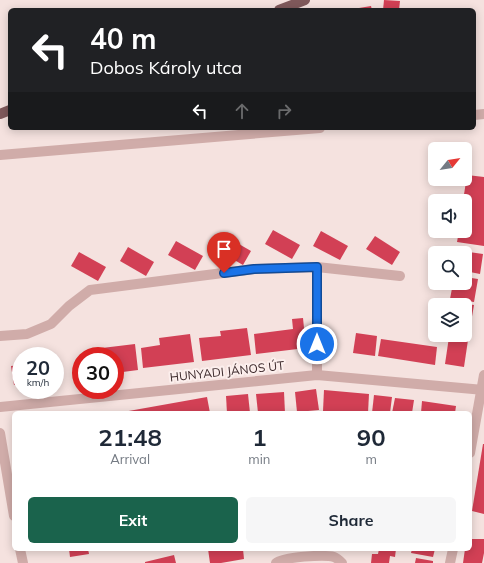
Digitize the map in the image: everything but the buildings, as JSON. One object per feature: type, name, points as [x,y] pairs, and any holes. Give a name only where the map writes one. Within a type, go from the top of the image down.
[{"type":"main road","points":[[284,8],[305,0]]},
{"type":"street","points":[[5,155],[297,130]]},
{"type":"street","points":[[317,267],[317,375]]},
{"type":"street","points":[[0,336],[27,334],[51,324],[69,306],[90,290],[254,269],[317,267],[400,276]]},
{"type":"street","name":"HUNYADI JÁNOS ÚT","points":[[0,407],[317,375],[483,390]]},
{"type":"street","points":[[472,443],[483,390],[484,375]]},
{"type":"street","points":[[0,433],[12,504]]},
{"type":"street","points":[[20,551],[23,563]]},
{"type":"street","points":[[450,563],[453,551]]},
{"type":"street","points":[[276,563],[288,559],[313,556],[334,557],[342,563]]},
{"type":"route","points":[[224,273],[254,269],[317,267],[317,344]]}]
